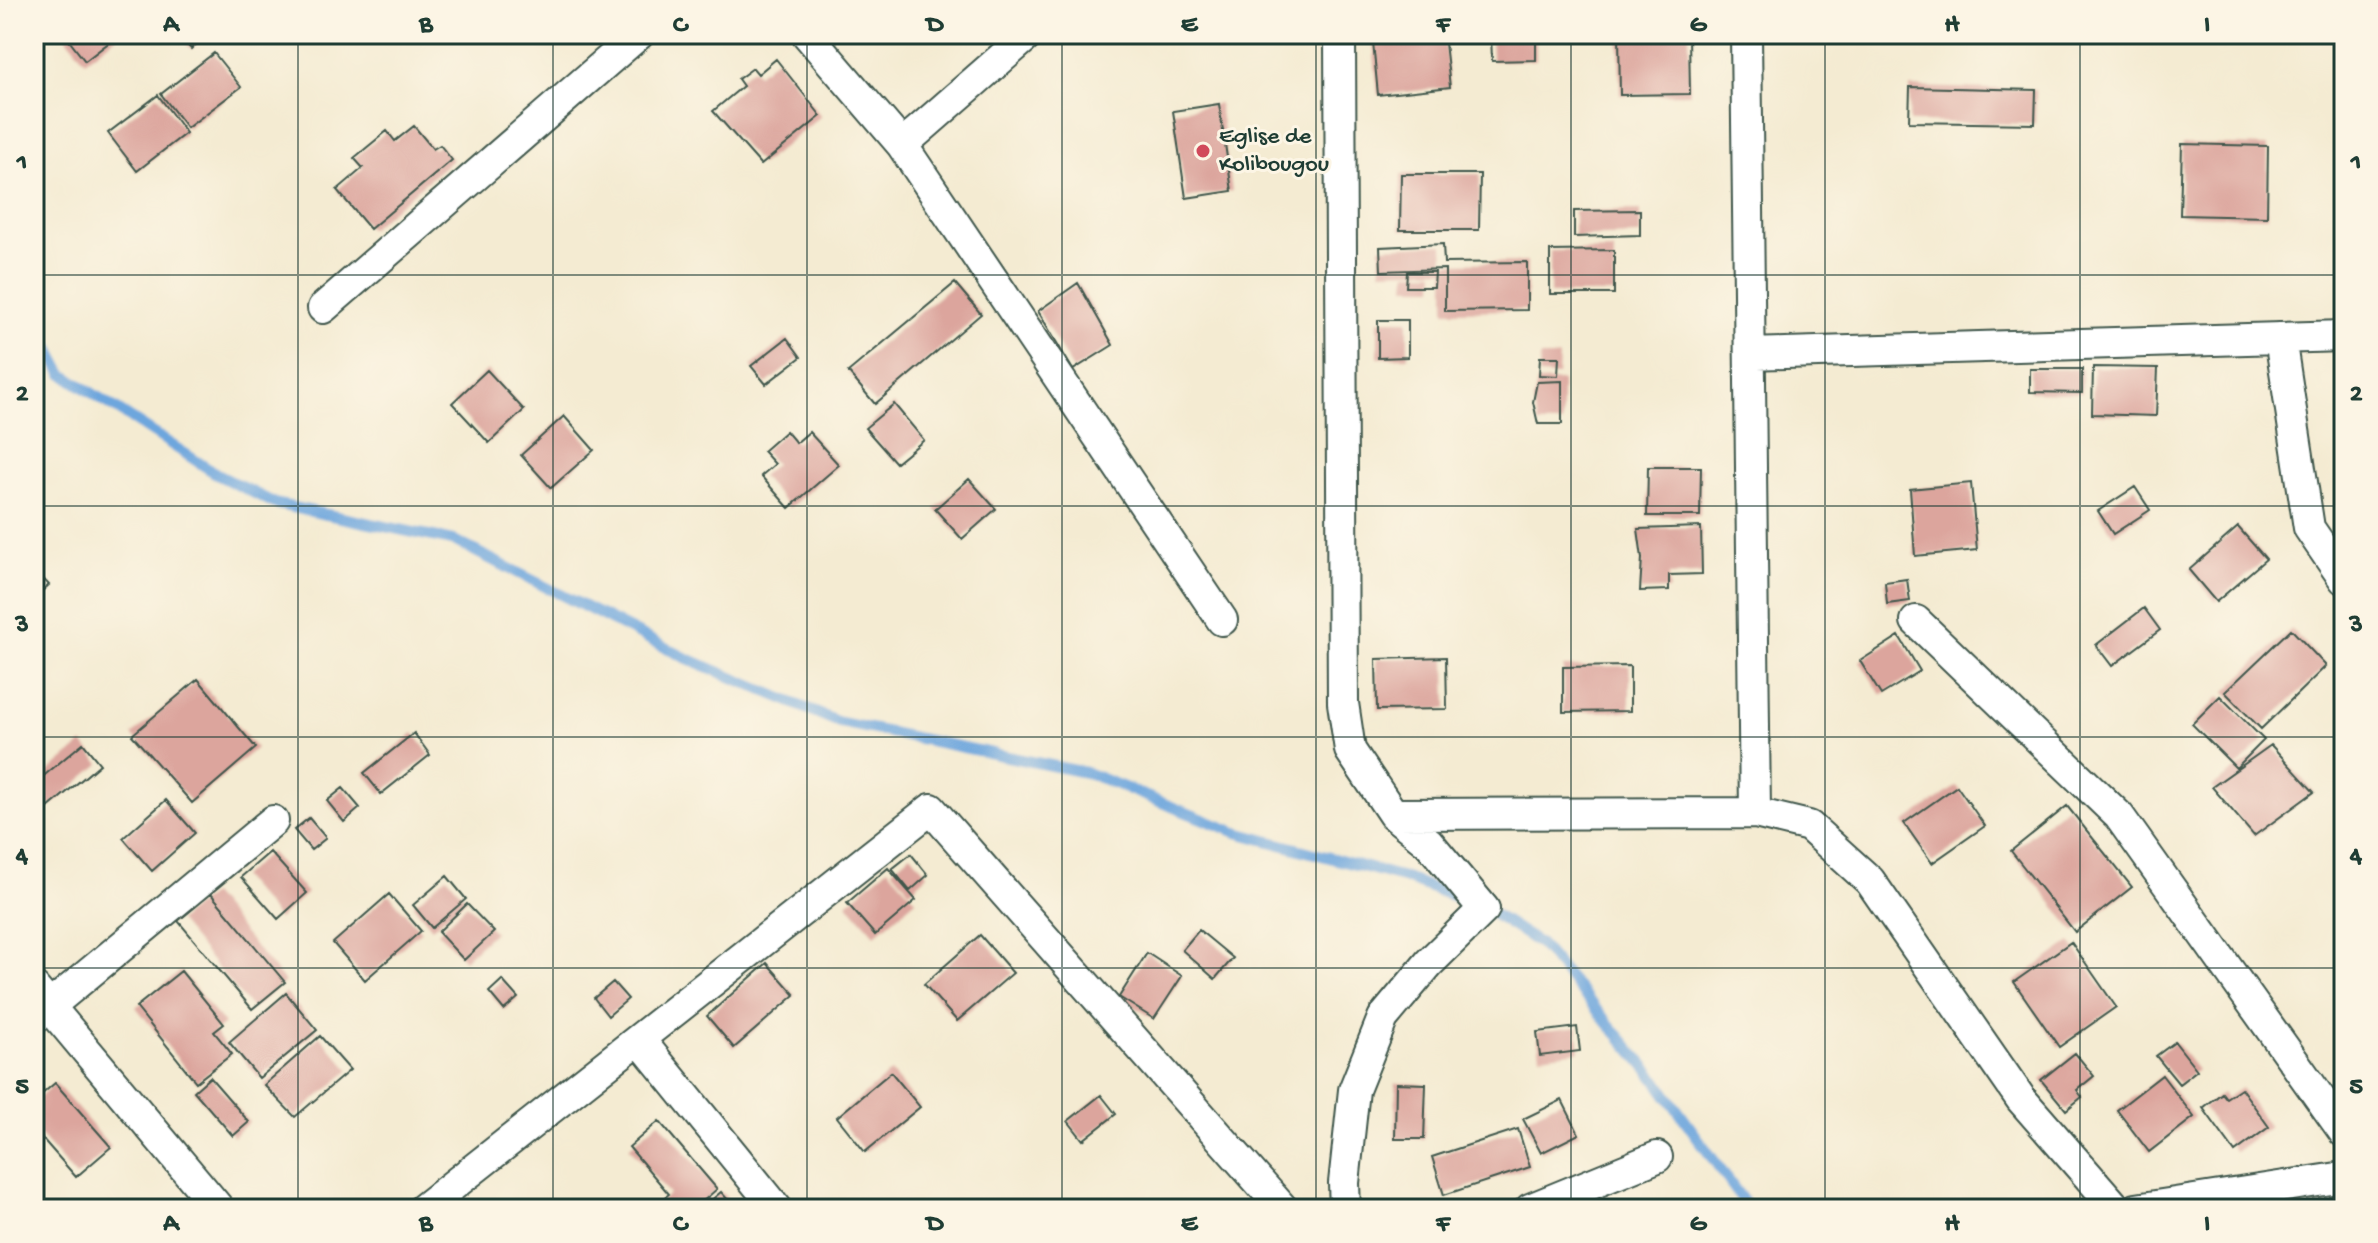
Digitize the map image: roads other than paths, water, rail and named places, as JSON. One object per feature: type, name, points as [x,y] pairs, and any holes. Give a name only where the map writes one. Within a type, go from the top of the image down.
[{"type":"street","points":[[323,308],[639,34]]},
{"type":"street","points":[[807,34],[902,145],[1222,620]]},
{"type":"street","points":[[902,145],[1029,34]]},
{"type":"street","points":[[1340,34],[1343,703],[1350,750],[1393,814],[1429,843],[1484,909],[1429,963],[1383,1018],[1354,1090],[1344,1183],[1345,1209]]},
{"type":"street","points":[[1746,34],[1755,813]]},
{"type":"street","points":[[1750,354],[2344,336]]},
{"type":"street","points":[[2280,338],[2309,528],[2344,579]]},
{"type":"street","points":[[1916,621],[2119,816],[2344,1132]]},
{"type":"street","points":[[423,1209],[931,809],[1283,1209]]},
{"type":"street","points":[[1393,814],[1755,813],[1809,826],[1870,881],[2021,1099],[2117,1209]]},
{"type":"street","points":[[219,1209],[39,1004],[273,821]]},
{"type":"street","points":[[639,1039],[777,1209]]},
{"type":"street","points":[[1530,1209],[1657,1157]]},
{"type":"street","points":[[2136,1209],[2344,1177]]},
{"type":"waterway","points":[[34,319],[63,374],[218,475],[276,504],[455,541],[686,658],[838,722],[1088,773],[1235,832],[1405,878],[1468,902]]},
{"type":"waterway","points":[[1484,908],[1540,944],[1651,1073],[1749,1209]]},
{"type":"place","name":"Eglise de Kolibougou","points":[[1203,151]]}]
